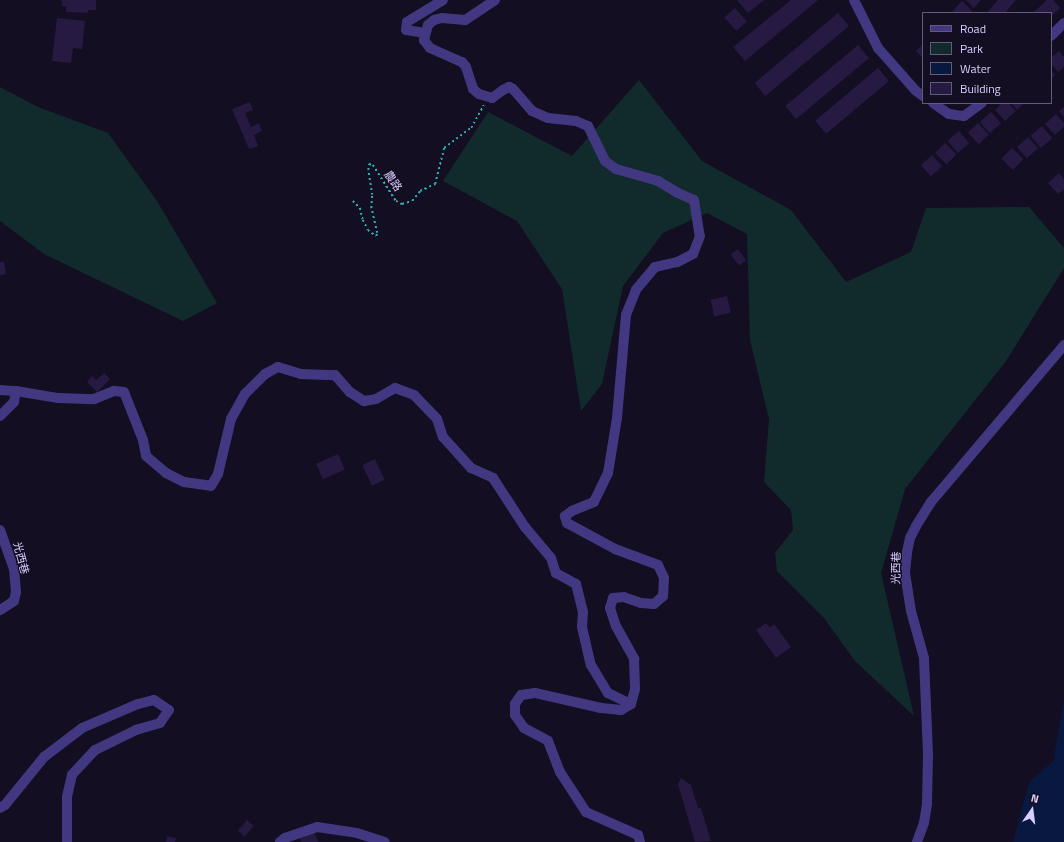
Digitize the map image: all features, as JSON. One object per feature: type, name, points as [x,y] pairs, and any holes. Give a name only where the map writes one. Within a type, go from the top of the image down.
[{"type":"street","points":[[425,33],[406,30],[407,22],[442,0]]},
{"type":"street","points":[[495,0],[465,20],[442,18],[434,20],[428,25],[424,40],[430,48],[462,62],[466,67],[473,88],[479,94],[492,98],[509,87],[513,89],[532,111],[548,118],[576,121],[588,126],[605,162],[616,169],[658,181],[678,193],[694,200],[700,236],[693,254],[677,262],[655,267],[636,290],[626,315],[617,418],[608,473],[594,502],[572,511],[566,516],[567,523],[615,548],[658,565],[664,578],[663,596],[654,604],[641,603],[624,597],[613,598],[610,608],[616,626],[634,659],[635,689],[631,704],[621,710],[602,708],[535,693],[521,695],[514,704],[515,715],[524,728],[548,741],[560,772],[586,812],[638,835],[640,842]]},
{"type":"street","points":[[854,0],[878,48],[916,91],[922,95]]},
{"type":"street","points":[[1052,35],[1064,23]]},
{"type":"street","points":[[934,104],[949,114],[964,116],[981,104]]},
{"type":"street","name":"光西巷","points":[[917,842],[924,823],[928,803],[928,761],[924,658],[911,611],[906,572],[907,552],[910,538],[935,497],[1064,345]]},
{"type":"street","points":[[0,390],[16,390],[58,398],[94,398],[114,391],[124,392],[143,440],[146,456],[166,473],[184,482],[211,486],[218,474],[231,419],[245,394],[265,374],[278,367],[301,374],[336,375],[350,392],[364,402],[376,399],[395,388],[414,395],[437,419],[443,437],[471,468],[493,478],[525,527],[551,558],[556,573],[576,584],[583,612],[582,627],[590,664],[608,693],[631,704]]},
{"type":"street","points":[[0,416],[14,402],[16,390]]},
{"type":"street","name":"光西巷","points":[[0,530],[14,569],[16,592],[14,601],[0,610]]},
{"type":"street","points":[[0,808],[5,805],[44,757],[82,728],[138,704],[154,700],[170,710],[160,723],[136,730],[95,750],[72,775],[67,797],[67,842]]},
{"type":"street","points":[[280,842],[286,838],[317,827],[357,833],[385,842]]},
{"type":"path","name":"農路","points":[[353,201],[360,208],[363,220],[368,230],[376,236],[377,233],[371,208],[372,195],[368,170],[369,164],[373,165],[396,200],[402,204],[412,201],[420,191],[435,184],[444,148],[471,128],[486,102],[485,97]]},
{"type":"green space","points":[[639,80],[702,161],[791,210],[846,282],[911,252],[926,208],[1029,207],[1064,248],[1064,268],[1006,361],[905,489],[881,573],[914,716],[855,661],[824,618],[777,571],[775,553],[793,530],[791,510],[764,482],[769,419],[750,340],[747,234],[707,213],[663,233],[623,286],[602,384],[581,411],[562,289],[517,221],[443,181],[488,112],[572,156]]},
{"type":"green space","points":[[0,87],[38,107],[108,133],[157,201],[217,303],[183,321],[44,254],[0,221]]},
{"type":"water","points":[[1064,700],[1064,842],[1013,842],[1029,782],[1053,761]]},
{"type":"building","points":[[62,0],[96,0],[96,10],[88,10],[88,13],[66,12],[66,6],[62,6]]},
{"type":"building","points":[[737,0],[764,0],[748,13]]},
{"type":"building","points":[[791,0],[818,0],[745,61],[733,47]]},
{"type":"building","points":[[966,0],[981,0],[974,8]]},
{"type":"building","points":[[998,0],[1016,0],[1006,12],[988,12]]},
{"type":"building","points":[[1047,0],[1053,0],[1060,8],[1052,15],[1052,12],[1034,12]]},
{"type":"building","points":[[962,1],[972,11],[971,12],[952,12]]},
{"type":"building","points":[[735,8],[747,22],[736,31],[724,17]]},
{"type":"building","points":[[838,13],[849,26],[765,96],[755,83]]},
{"type":"building","points":[[57,18],[85,21],[82,49],[73,48],[71,63],[52,61]]},
{"type":"building","points":[[858,45],[869,58],[796,119],[785,106]]},
{"type":"building","points":[[922,45],[922,57],[916,51]]},
{"type":"building","points":[[1059,51],[1064,57],[1064,67],[1058,72],[1052,65],[1052,57]]},
{"type":"building","points":[[878,68],[889,81],[826,134],[815,121]]},
{"type":"building","points":[[1052,71],[1055,75],[1052,78]]},
{"type":"building","points":[[250,102],[253,110],[245,113],[251,127],[259,123],[262,131],[254,135],[258,146],[249,149],[232,109]]},
{"type":"building","points":[[1001,104],[1009,104],[1016,111],[1005,121],[995,110]]},
{"type":"building","points":[[1012,104],[1023,104],[1017,110]]},
{"type":"building","points":[[1064,107],[1064,117],[1059,111]]},
{"type":"building","points":[[991,112],[1001,123],[990,133],[980,122]]},
{"type":"building","points":[[1056,114],[1064,123],[1064,127],[1055,135],[1045,124]]},
{"type":"building","points":[[978,123],[989,135],[979,144],[968,133]]},
{"type":"building","points":[[1042,126],[1052,138],[1041,148],[1031,136]]},
{"type":"building","points":[[959,131],[969,143],[958,153],[948,141]]},
{"type":"building","points":[[1028,137],[1038,148],[1027,158],[1017,147]]},
{"type":"building","points":[[945,143],[956,154],[946,164],[935,153]]},
{"type":"building","points":[[1012,148],[1023,159],[1013,170],[1001,159]]},
{"type":"building","points":[[932,155],[942,166],[931,176],[921,165]]},
{"type":"building","points":[[1059,173],[1064,179],[1064,189],[1058,194],[1048,183]]},
{"type":"building","points":[[738,249],[746,260],[739,266],[731,254]]},
{"type":"building","points":[[0,262],[4,262],[6,274],[0,275]]},
{"type":"building","points":[[727,296],[731,313],[714,316],[710,300]]},
{"type":"building","points":[[104,373],[110,379],[97,392],[87,382],[92,376],[96,380]]},
{"type":"building","points":[[338,454],[345,470],[323,479],[316,464]]},
{"type":"building","points":[[375,459],[385,480],[372,486],[362,465]]},
{"type":"building","points":[[766,623],[770,628],[774,624],[791,647],[776,658],[756,630]]},
{"type":"building","points":[[681,778],[691,785],[698,808],[701,808],[711,841],[695,842],[678,784]]},
{"type":"building","points":[[247,820],[254,826],[245,836],[238,831]]},
{"type":"building","points":[[314,832],[318,842],[301,842],[300,838]]},
{"type":"building","points":[[167,836],[176,838],[175,842],[166,842]]}]
